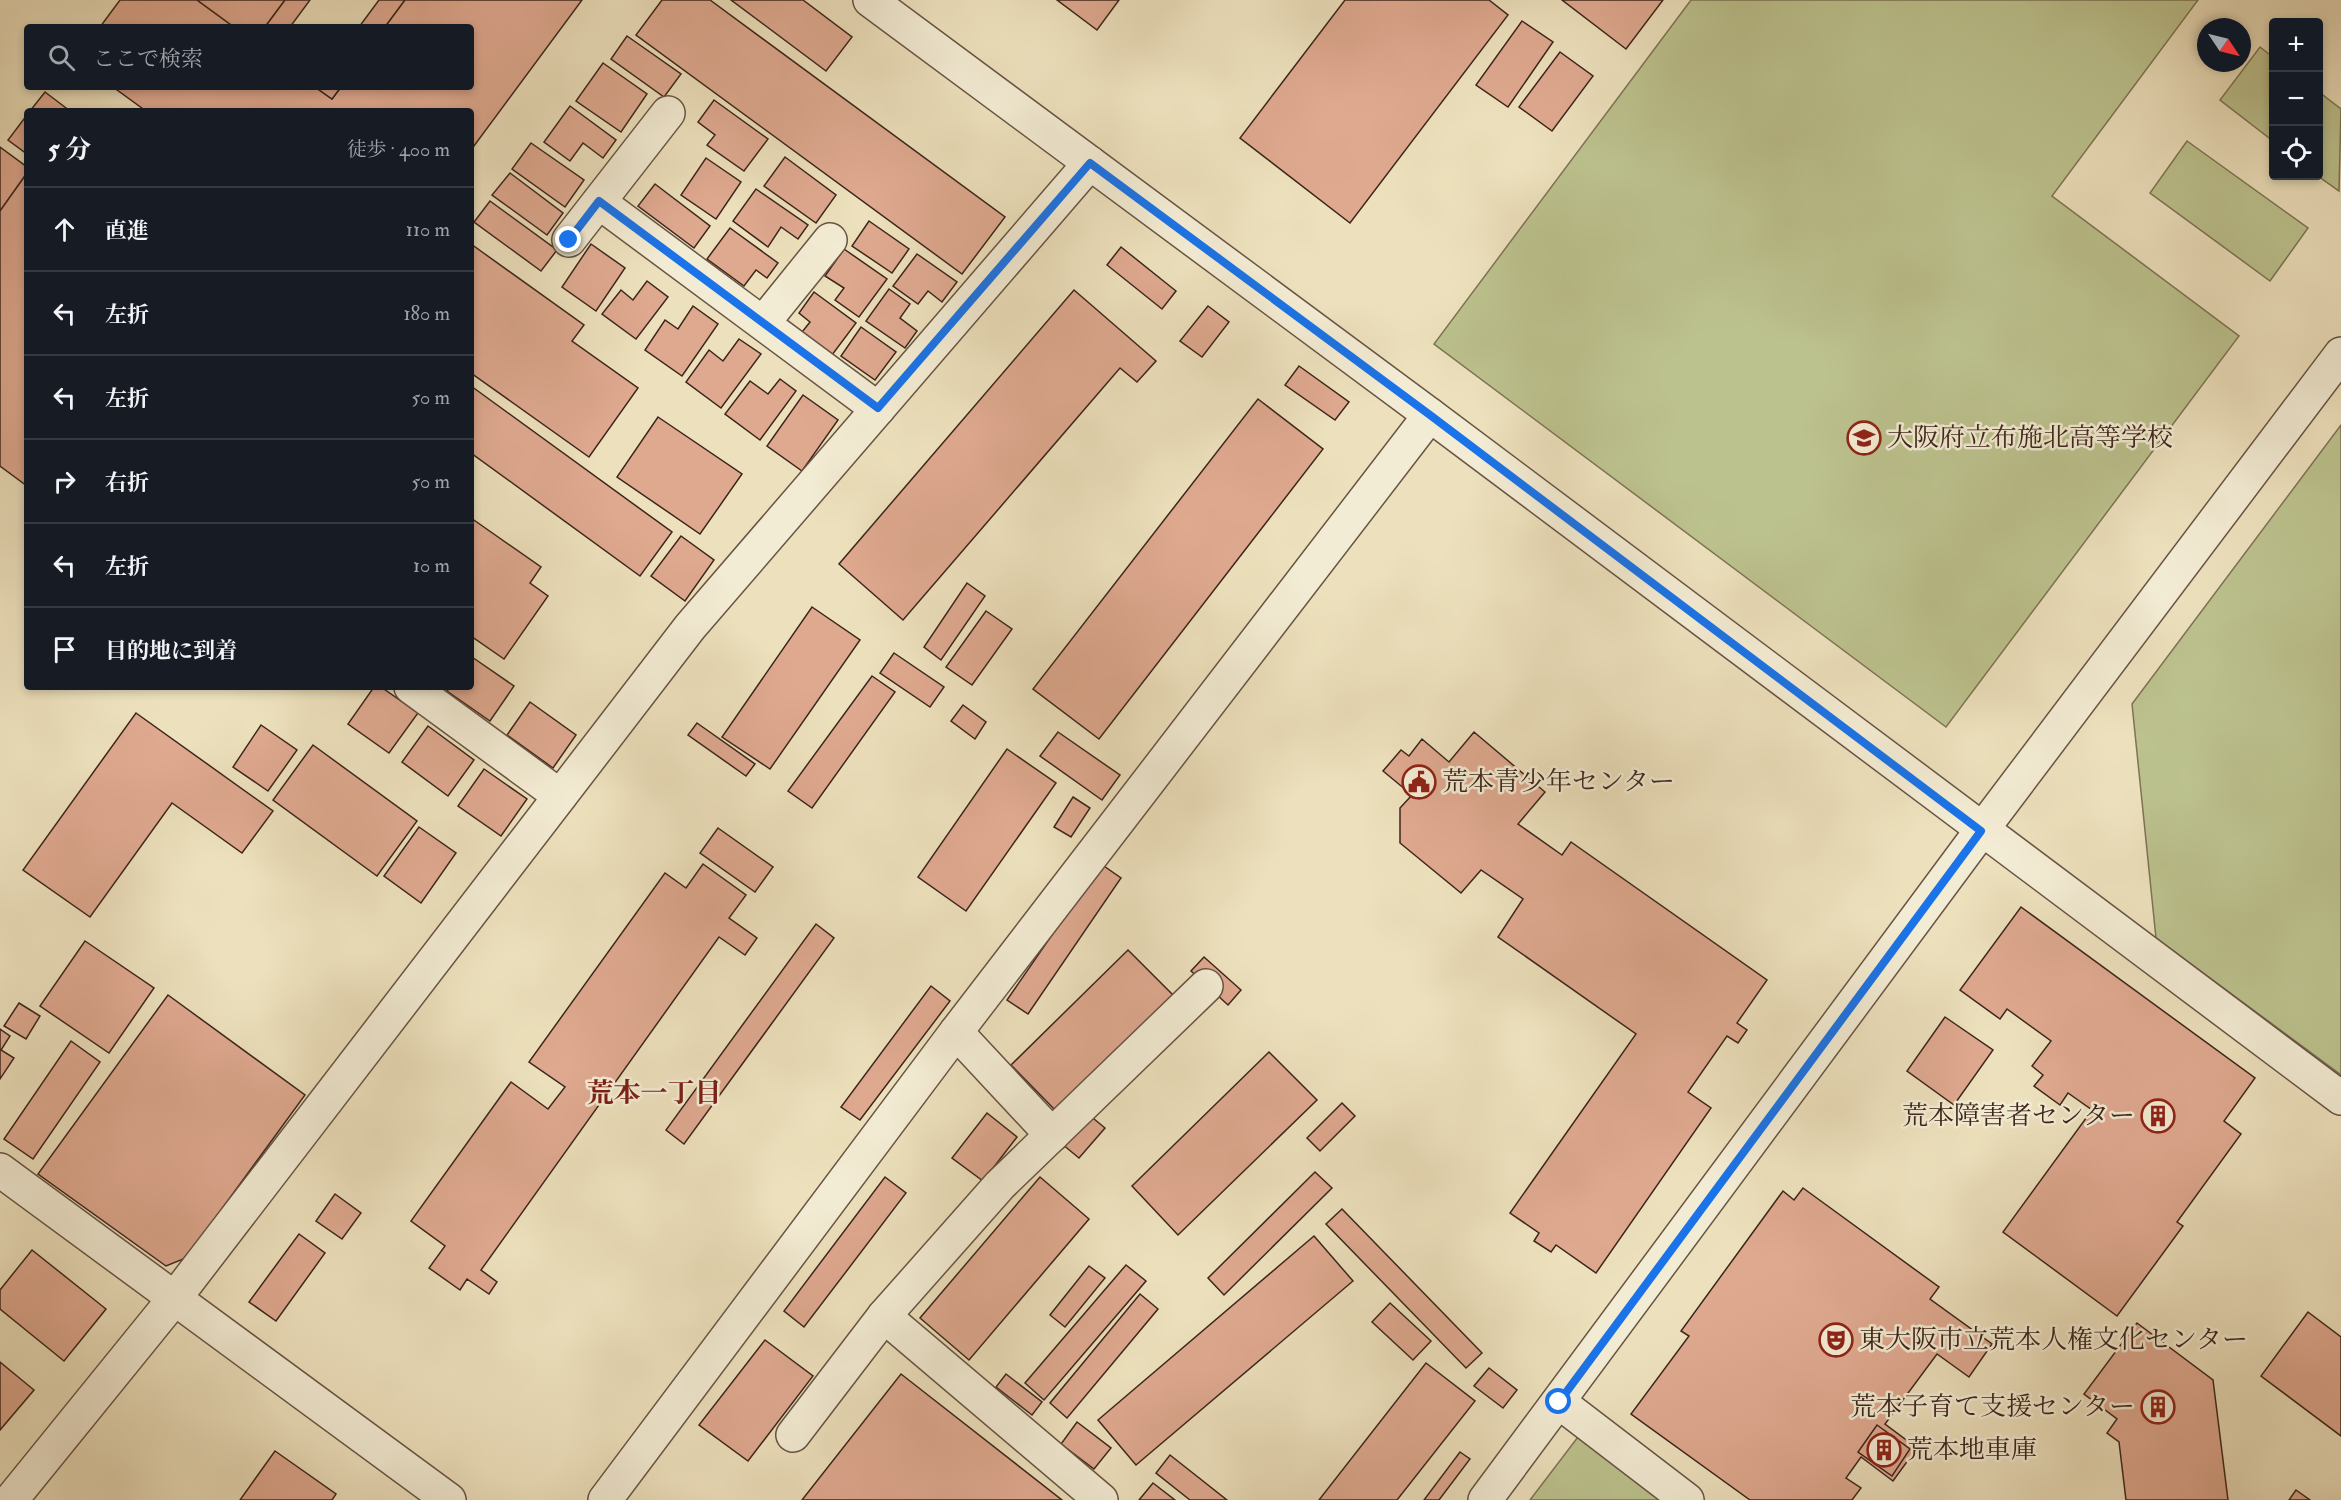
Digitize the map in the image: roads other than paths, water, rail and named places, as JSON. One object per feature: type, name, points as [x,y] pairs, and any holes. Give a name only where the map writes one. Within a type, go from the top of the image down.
[{"type":"street","points":[[870,0],[1430,415],[1981,831],[2341,1098]]},
{"type":"street","points":[[569,240],[668,113]]},
{"type":"street","points":[[11,1500],[174,1299],[690,627],[1090,163]]},
{"type":"street","points":[[599,201],[878,408]]},
{"type":"street","points":[[763,323],[830,240]]},
{"type":"street","points":[[1485,1500],[1981,831],[2341,354]]},
{"type":"street","points":[[605,1500],[956,1032],[1430,415]]},
{"type":"street","points":[[415,690],[560,796]]},
{"type":"street","points":[[793,1435],[884,1316],[1000,1185],[1206,986]]},
{"type":"street","points":[[956,1032],[1052,1135]]},
{"type":"street","points":[[0,1170],[449,1500]]},
{"type":"street","points":[[884,1316],[1101,1500]]},
{"type":"street","points":[[1559,1402],[1687,1500]]},
{"type":"place","name":"大阪府立布施北高等学校","points":[[1864,438]]},
{"type":"place","name":"荒本青少年センター","points":[[1419,782]]},
{"type":"place","name":"荒本障害者センター","points":[[2158,1116]]},
{"type":"place","name":"東大阪市立荒本人権文化センター","points":[[1836,1340]]},
{"type":"place","name":"荒本子育て支援センター","points":[[2158,1407]]},
{"type":"place","name":"荒本地車庫","points":[[1884,1450]]},
{"type":"district","name":"荒本一丁目","points":[[654,1093]]}]
